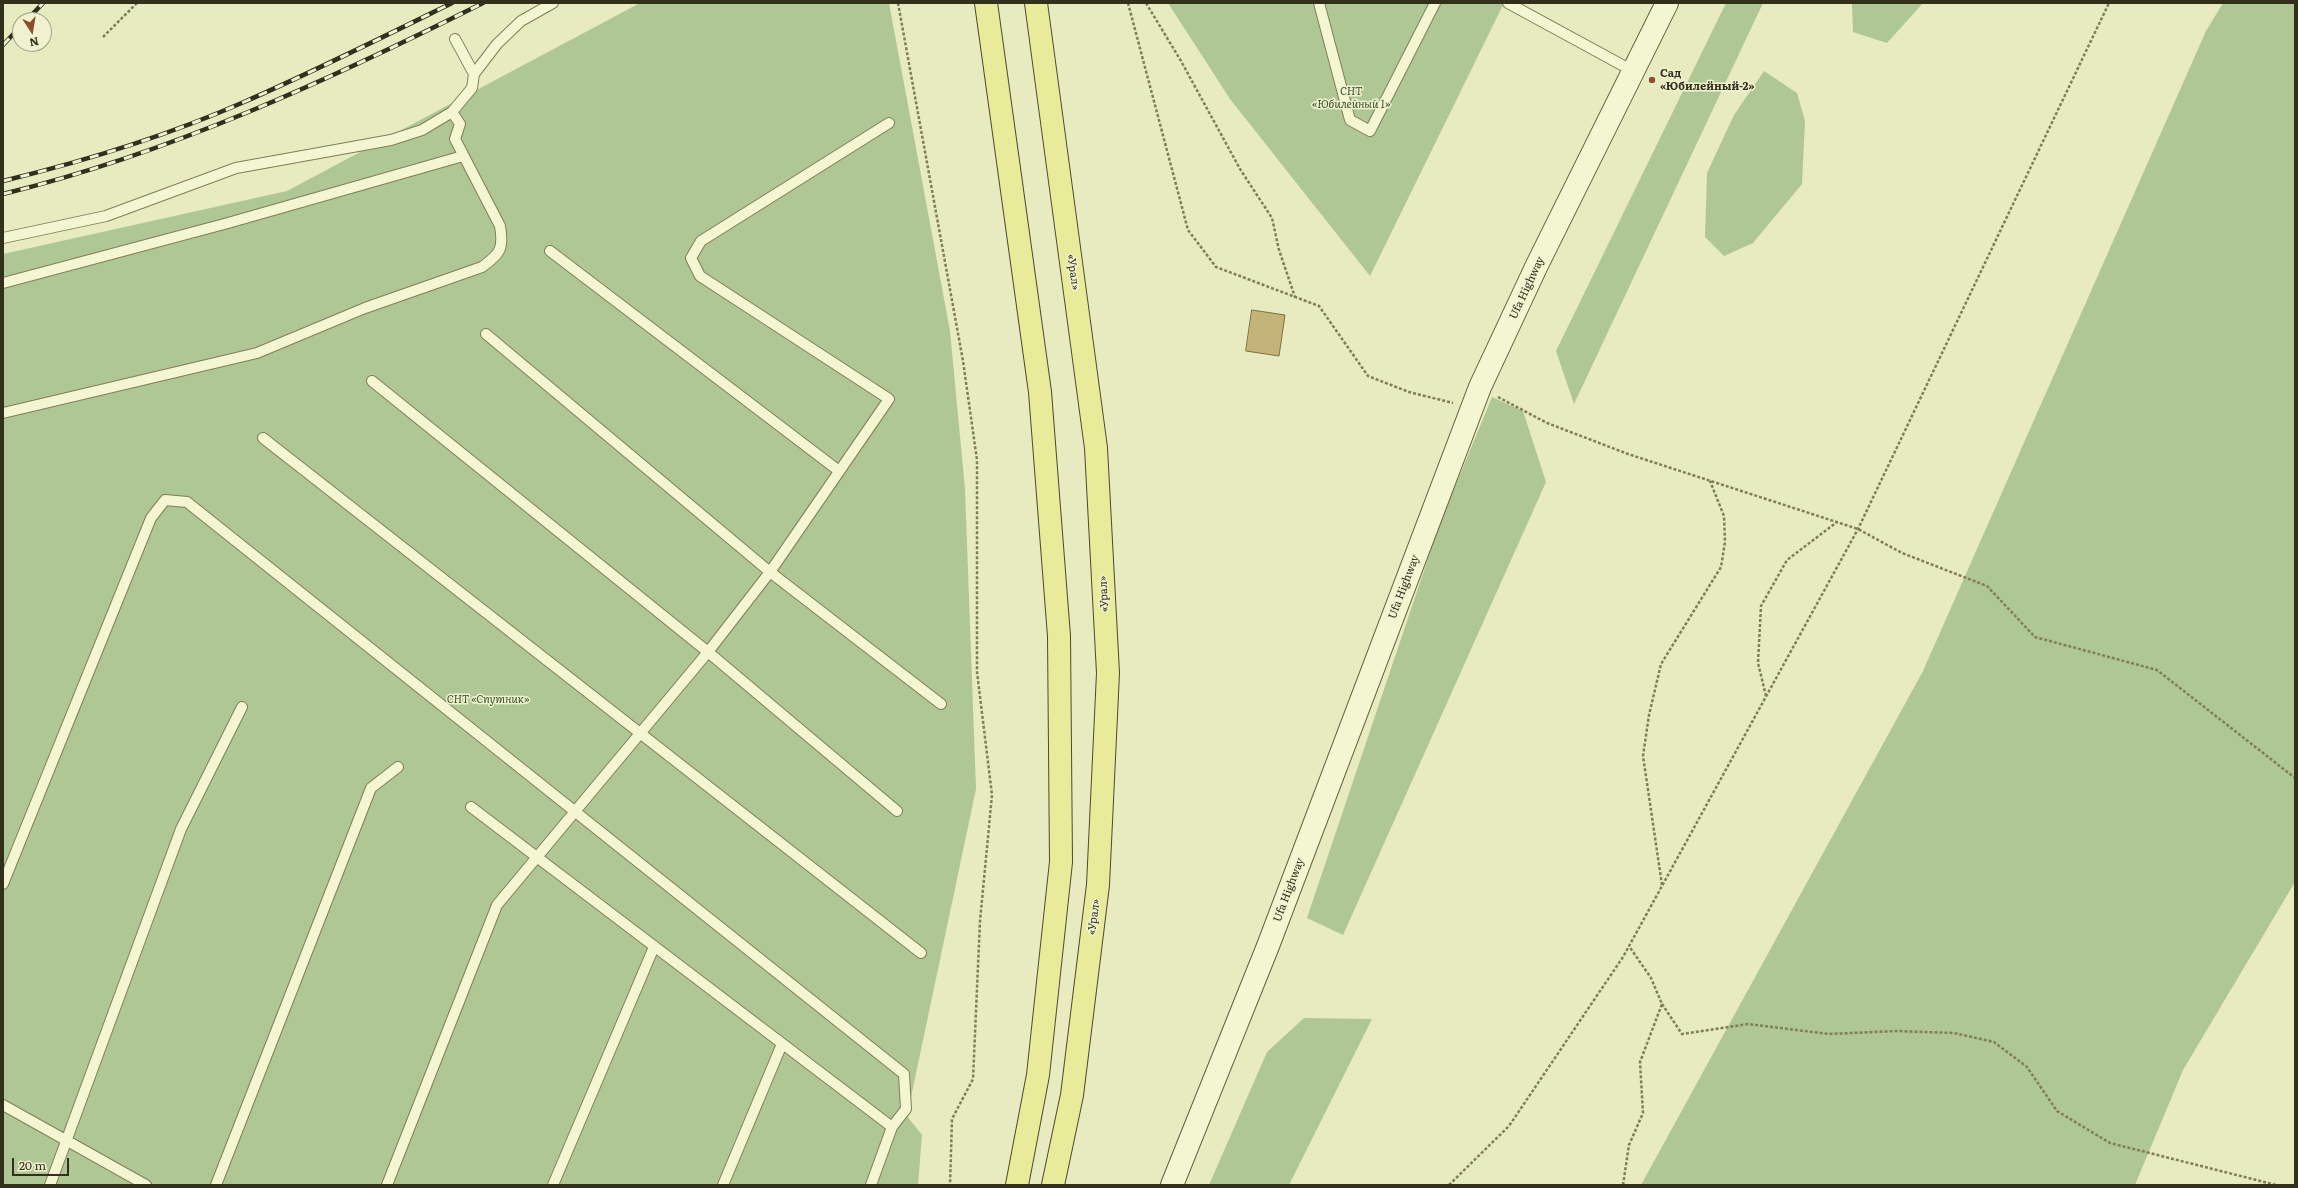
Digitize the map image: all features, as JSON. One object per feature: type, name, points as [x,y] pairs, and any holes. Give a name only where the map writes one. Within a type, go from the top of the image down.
[{"type":"main road","points":[[986,3],[1040,392],[1059,636],[1061,862],[1038,1075],[1017,1185]]},
{"type":"main road","name":"«Урал»","points":[[1036,3],[1096,448],[1108,673],[1098,885],[1072,1095],[1053,1185]]},
{"type":"main road","name":"Ufa Highway","points":[[1172,1185],[1268,946],[1471,407],[1537,265],[1667,3]]},
{"type":"lane","points":[[3,238],[106,216],[236,168],[391,140],[422,130],[452,112],[472,88],[474,74],[497,44],[521,21],[553,3]]},
{"type":"lane","points":[[1319,3],[1350,120],[1370,131],[1435,3]]},
{"type":"lane","points":[[1508,3],[1633,71]]},
{"type":"lane","points":[[455,39],[474,74]]},
{"type":"lane","points":[[3,413],[256,353],[365,308],[482,267],[498,255],[503,240],[500,226],[455,139],[460,124],[452,112]]},
{"type":"lane","points":[[387,1185],[497,906],[708,652],[770,572],[889,399],[700,276],[691,258],[701,241],[889,123]]},
{"type":"lane","points":[[3,283],[235,221],[463,156]]},
{"type":"lane","points":[[550,251],[839,471]]},
{"type":"lane","points":[[486,334],[770,572],[941,704]]},
{"type":"lane","points":[[372,382],[708,652],[898,811]]},
{"type":"lane","points":[[263,438],[921,953]]},
{"type":"lane","points":[[3,884],[151,518],[165,500],[186,502],[576,810],[904,1074],[906,1109],[892,1127],[871,1185]]},
{"type":"lane","points":[[50,1185],[181,829],[242,707]]},
{"type":"lane","points":[[216,1185],[371,788],[398,767]]},
{"type":"lane","points":[[471,808],[892,1127]]},
{"type":"lane","points":[[553,1185],[654,947]]},
{"type":"lane","points":[[723,1185],[782,1044]]},
{"type":"lane","points":[[3,1105],[146,1185]]},
{"type":"path","points":[[103,37],[138,3]]},
{"type":"path","points":[[898,3],[963,361],[977,460],[977,672],[992,795],[980,921],[973,1079],[952,1119],[950,1185]]},
{"type":"path","points":[[1128,3],[1188,230],[1216,267],[1318,306],[1368,376],[1409,392],[1471,407]]},
{"type":"path","points":[[1146,3],[1181,61],[1240,170],[1272,218],[1279,250],[1295,298]]},
{"type":"path","points":[[1449,1185],[1509,1126],[1628,946],[1858,529],[2109,3]]},
{"type":"path","points":[[1480,387],[1547,423],[1628,454],[1858,529],[1902,553],[1987,586],[2035,637],[2157,670],[2295,778]]},
{"type":"path","points":[[1662,885],[1643,756],[1649,715],[1661,664],[1721,567],[1725,542],[1724,516],[1710,480]]},
{"type":"path","points":[[1766,696],[1758,663],[1761,606],[1787,560],[1837,522]]},
{"type":"path","points":[[1628,946],[1651,978],[1662,1004],[1682,1034],[1748,1024],[1829,1034],[1896,1031],[1954,1033],[1994,1042],[2026,1067],[2057,1111],[2110,1143],[2276,1185]]},
{"type":"path","points":[[1623,1185],[1629,1145],[1643,1113],[1640,1062],[1662,1004]]},
{"type":"green space","name":"СНТ «Спутник»","points":[[640,3],[889,3],[950,331],[965,489],[976,789],[907,1116],[922,1135],[918,1185],[3,1185],[3,254],[287,191]]},
{"type":"green space","name":"СНТ «Юбилейный 1»","points":[[1168,3],[1504,3],[1370,276],[1230,99]]},
{"type":"green space","points":[[1726,3],[1763,3],[1574,404],[1556,351]]},
{"type":"green space","points":[[1852,3],[1923,3],[1887,43],[1853,32]]},
{"type":"green space","points":[[2223,3],[2295,3],[2295,882],[2183,1070],[2135,1185],[1641,1185],[1923,671],[2206,31]]},
{"type":"green space","points":[[1764,71],[1797,93],[1805,121],[1802,184],[1753,243],[1724,256],[1705,237],[1707,173],[1734,115]]},
{"type":"green space","points":[[1492,397],[1523,411],[1546,482],[1343,935],[1307,918],[1440,523]]},
{"type":"green space","points":[[1304,1018],[1372,1019],[1289,1185],[1209,1185],[1267,1052]]},
{"type":"building","points":[[1252,310],[1285,315],[1279,356],[1246,351]]},
{"type":"railway","points":[[35,12],[43,3]]},
{"type":"railway","points":[[3,181],[125,147],[185,126],[323,66],[452,3]]},
{"type":"railway","points":[[3,194],[66,177],[127,158],[188,136],[248,112],[367,60],[483,3]]},
{"type":"railway","points":[[3,45],[12,35]]},
{"type":"place","name":"Сад «Юбилейный-2»","points":[[1652,80]]}]
